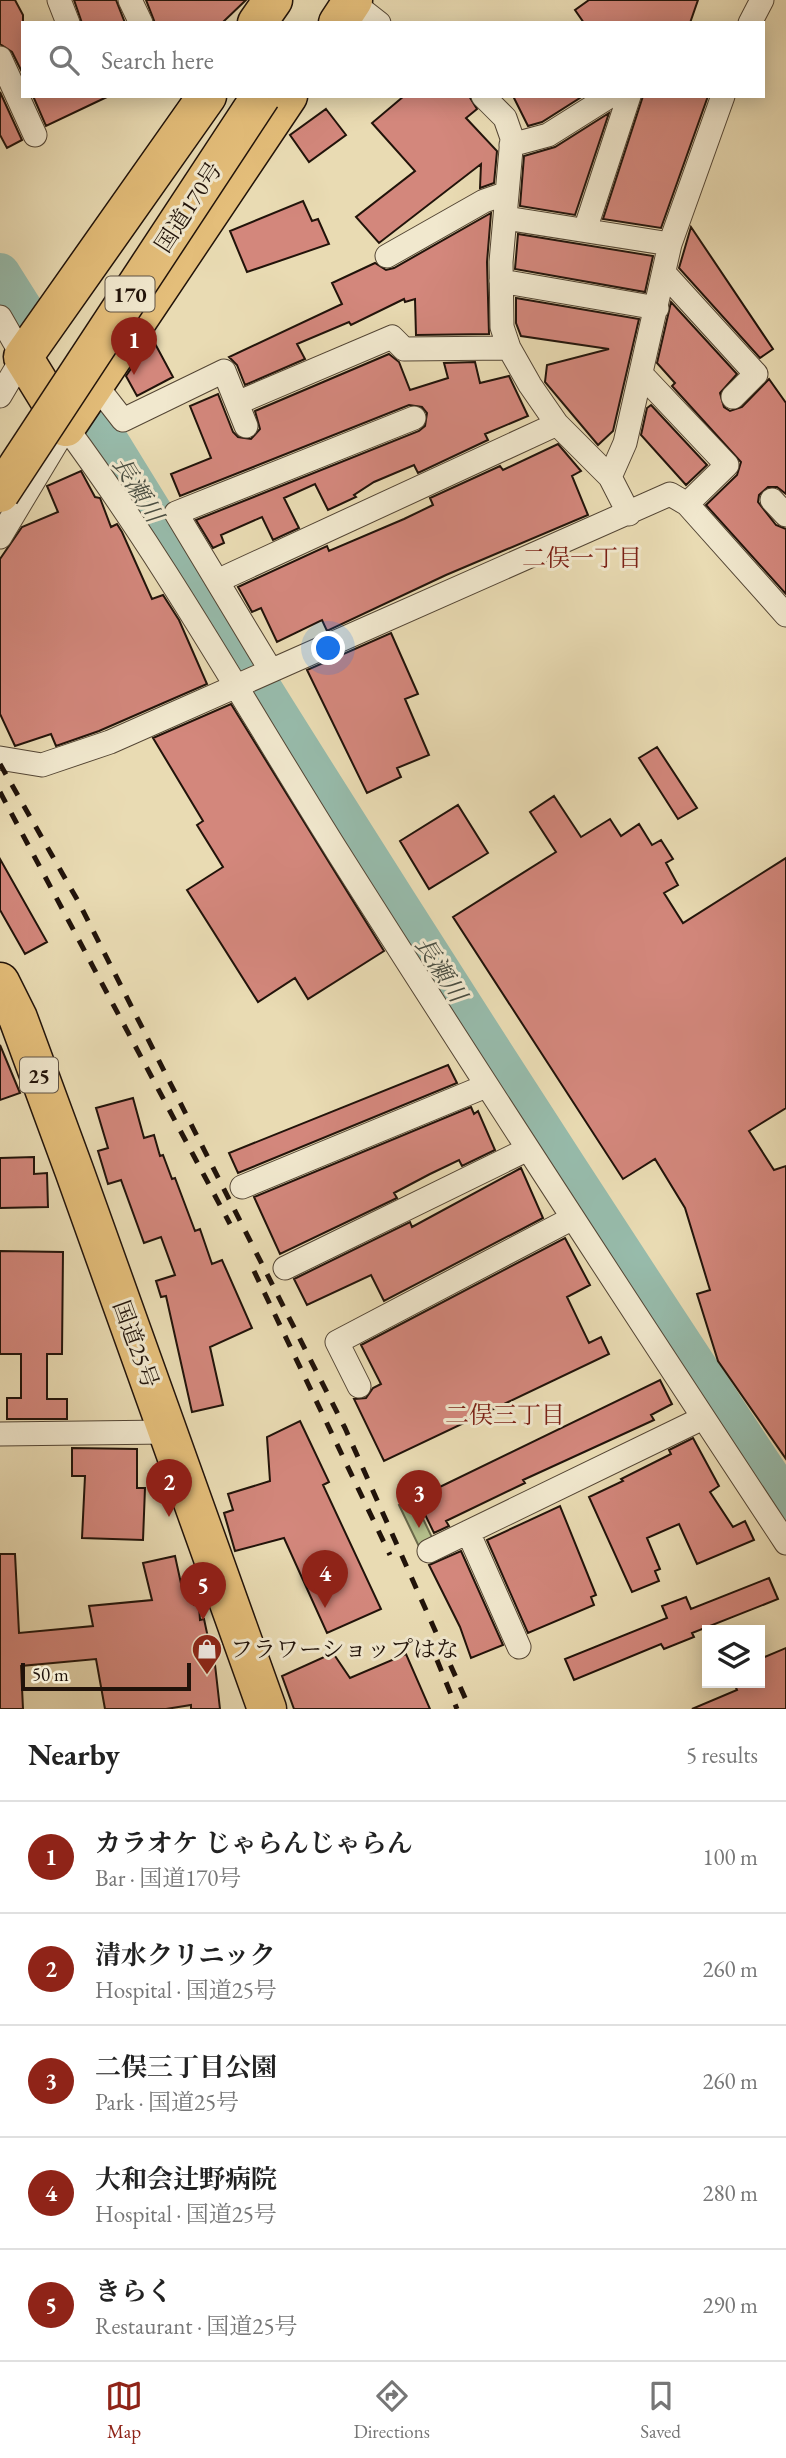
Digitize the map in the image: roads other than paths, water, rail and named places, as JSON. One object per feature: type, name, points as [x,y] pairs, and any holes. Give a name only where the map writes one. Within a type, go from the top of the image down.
[{"type":"highway","points":[[258,21],[273,0]]},
{"type":"highway","points":[[285,21],[299,0]]},
{"type":"highway","points":[[315,21],[349,10]]},
{"type":"highway","points":[[206,98],[23,356],[66,427],[287,98]]},
{"type":"highway","name":"国道170号","points":[[0,453],[235,98]]},
{"type":"highway","name":"国道170号","points":[[0,494],[260,98]]},
{"type":"highway","name":"国道25号","points":[[0,982],[9,1023],[167,1432],[267,1709]]},
{"type":"street","points":[[59,0],[67,21]]},
{"type":"street","points":[[130,0],[140,21]]},
{"type":"street","points":[[751,21],[762,0]]},
{"type":"street","points":[[0,58],[35,135]]},
{"type":"street","points":[[485,98],[505,118],[511,145],[500,281],[502,327],[509,348],[557,424],[610,477],[629,514]]},
{"type":"street","points":[[511,145],[548,135],[607,98]]},
{"type":"street","points":[[585,230],[628,98]]},
{"type":"street","points":[[610,477],[625,443],[670,244],[722,98]]},
{"type":"street","points":[[387,256],[484,201],[507,192]]},
{"type":"street","points":[[505,218],[670,244]]},
{"type":"street","points":[[664,273],[756,374],[733,397]]},
{"type":"street","points":[[500,281],[657,308]]},
{"type":"street","points":[[0,317],[23,356],[0,396]]},
{"type":"street","points":[[237,403],[391,337],[404,349],[509,348]]},
{"type":"street","points":[[95,384],[122,420],[224,371],[246,426]]},
{"type":"street","points":[[642,375],[727,465],[687,504]]},
{"type":"street","points":[[270,669],[176,513],[414,418]]},
{"type":"street","points":[[217,581],[557,424]]},
{"type":"street","points":[[0,537],[66,427],[139,531],[526,1150],[786,1543]]},
{"type":"street","points":[[0,758],[42,765],[110,741],[670,494],[687,504],[786,615]]},
{"type":"street","points":[[243,1187],[486,1086]]},
{"type":"street","points":[[285,1268],[526,1150]]},
{"type":"street","points":[[359,1386],[337,1342],[572,1219]]},
{"type":"street","points":[[429,1550],[703,1418]]},
{"type":"street","points":[[0,1433],[167,1432]]},
{"type":"street","points":[[468,1532],[519,1647]]},
{"type":"waterway","name":"長瀬川","points":[[0,273],[29,319]]},
{"type":"waterway","name":"長瀬川","points":[[103,432],[440,970],[786,1501]]},
{"type":"railway","points":[[0,764],[78,901],[345,1428],[470,1709]]},
{"type":"railway","points":[[0,792],[230,1224]]},
{"type":"railway","points":[[254,1271],[390,1555]]},
{"type":"railway","points":[[437,1660],[457,1709]]},
{"type":"place","name":"カラオケ じゃらんじゃらん","points":[[134,375]]},
{"type":"place","name":"清水クリニック","points":[[169,1517]]},
{"type":"place","name":"二俣三丁目公園","points":[[419,1528]]},
{"type":"place","name":"大和会辻野病院","points":[[325,1608]]},
{"type":"place","name":"きらく","points":[[203,1620]]},
{"type":"place","name":"フラワーショップはな","points":[[207,1676]]},
{"type":"district","name":"二俣一丁目","points":[[582,557]]},
{"type":"district","name":"二俣三丁目","points":[[505,1414]]}]
